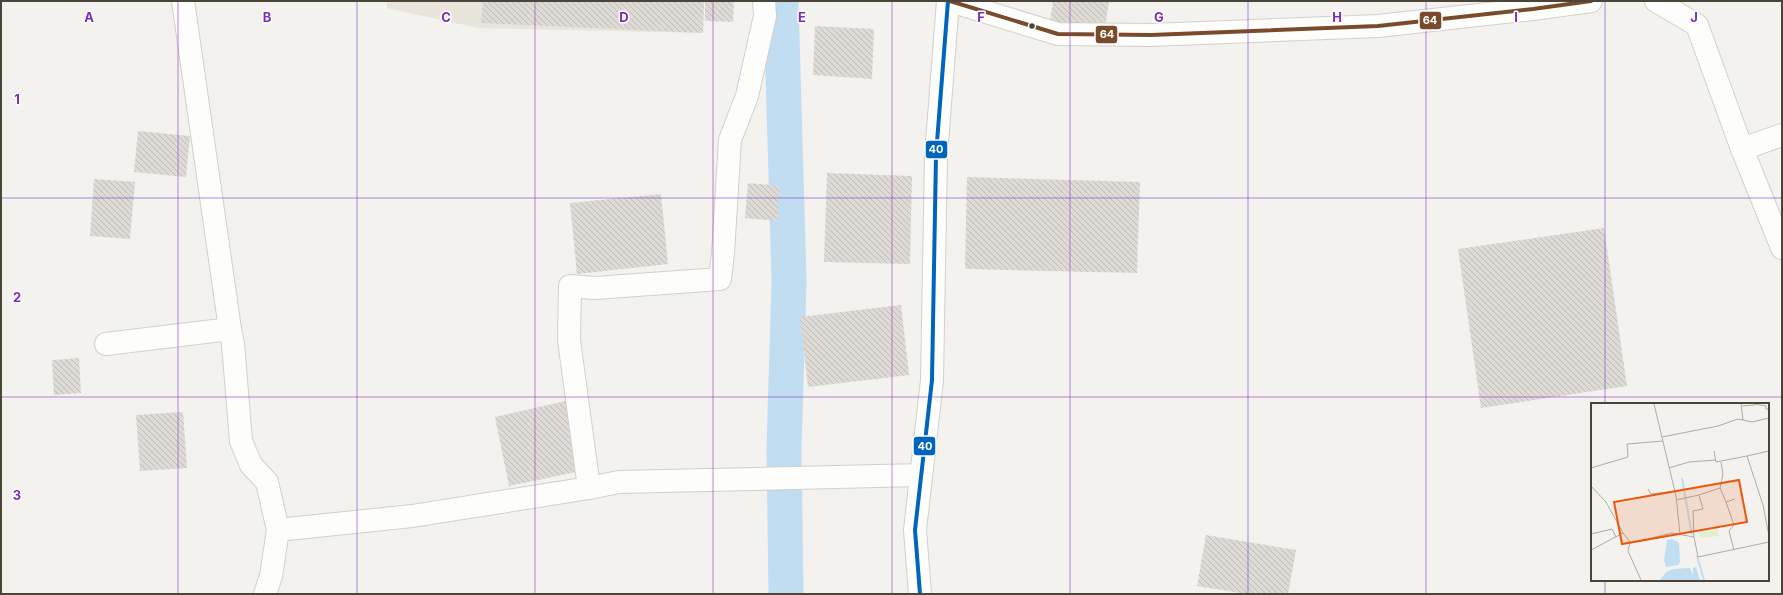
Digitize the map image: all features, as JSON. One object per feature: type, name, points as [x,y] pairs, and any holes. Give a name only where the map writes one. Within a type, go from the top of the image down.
[{"type":"street","points":[[183,1],[233,344],[241,441],[251,465],[267,482],[278,530],[271,576],[265,594]]},
{"type":"street","points":[[589,488],[569,340],[570,286],[595,288],[720,279],[730,140],[747,96],[765,16],[764,1]]},
{"type":"street","points":[[920,594],[915,530],[932,380],[936,155],[949,1],[1058,34],[1151,35],[1378,26],[1591,1]]},
{"type":"street","points":[[1658,1],[1696,25],[1742,149],[1782,248]]},
{"type":"street","points":[[1742,149],[1782,135]]},
{"type":"street","points":[[106,344],[230,329]]},
{"type":"street","points":[[278,530],[412,516],[618,482],[921,475]]},
{"type":"shaded area","points":[[387,1],[704,1],[703,33],[478,28],[387,8]]},
{"type":"building","points":[[483,1],[704,1],[703,33],[481,23]]},
{"type":"building","points":[[705,1],[734,1],[733,22],[705,21]]},
{"type":"building","points":[[1053,1],[1109,1],[1105,28],[1050,21]]},
{"type":"building","points":[[815,26],[874,29],[872,79],[813,75]]},
{"type":"building","points":[[138,131],[190,136],[186,177],[134,172]]},
{"type":"building","points":[[827,173],[912,176],[910,264],[824,262]]},
{"type":"building","points":[[967,177],[1140,182],[1137,273],[965,269]]},
{"type":"building","points":[[94,179],[135,182],[130,239],[90,236]]},
{"type":"building","points":[[748,183],[780,186],[777,221],[745,218]]},
{"type":"building","points":[[661,194],[668,264],[577,274],[570,203]]},
{"type":"building","points":[[1604,228],[1627,386],[1481,408],[1458,249]]},
{"type":"building","points":[[901,305],[909,375],[808,387],[800,317]]},
{"type":"building","points":[[79,358],[81,393],[54,395],[52,360]]},
{"type":"building","points":[[566,401],[581,471],[509,486],[495,417]]},
{"type":"building","points":[[183,412],[187,468],[140,471],[136,415]]},
{"type":"building","points":[[1206,535],[1296,550],[1288,594],[1246,594],[1197,586]]},
{"type":"waterway","points":[[781,1],[789,281],[784,448],[786,594]]},
{"type":"transit line","name":"40","points":[[920,594],[915,530],[932,380],[936,155],[948,1]]},
{"type":"transit line","name":"64","points":[[950,1],[1058,34],[1151,35],[1378,26],[1591,1]]}]
